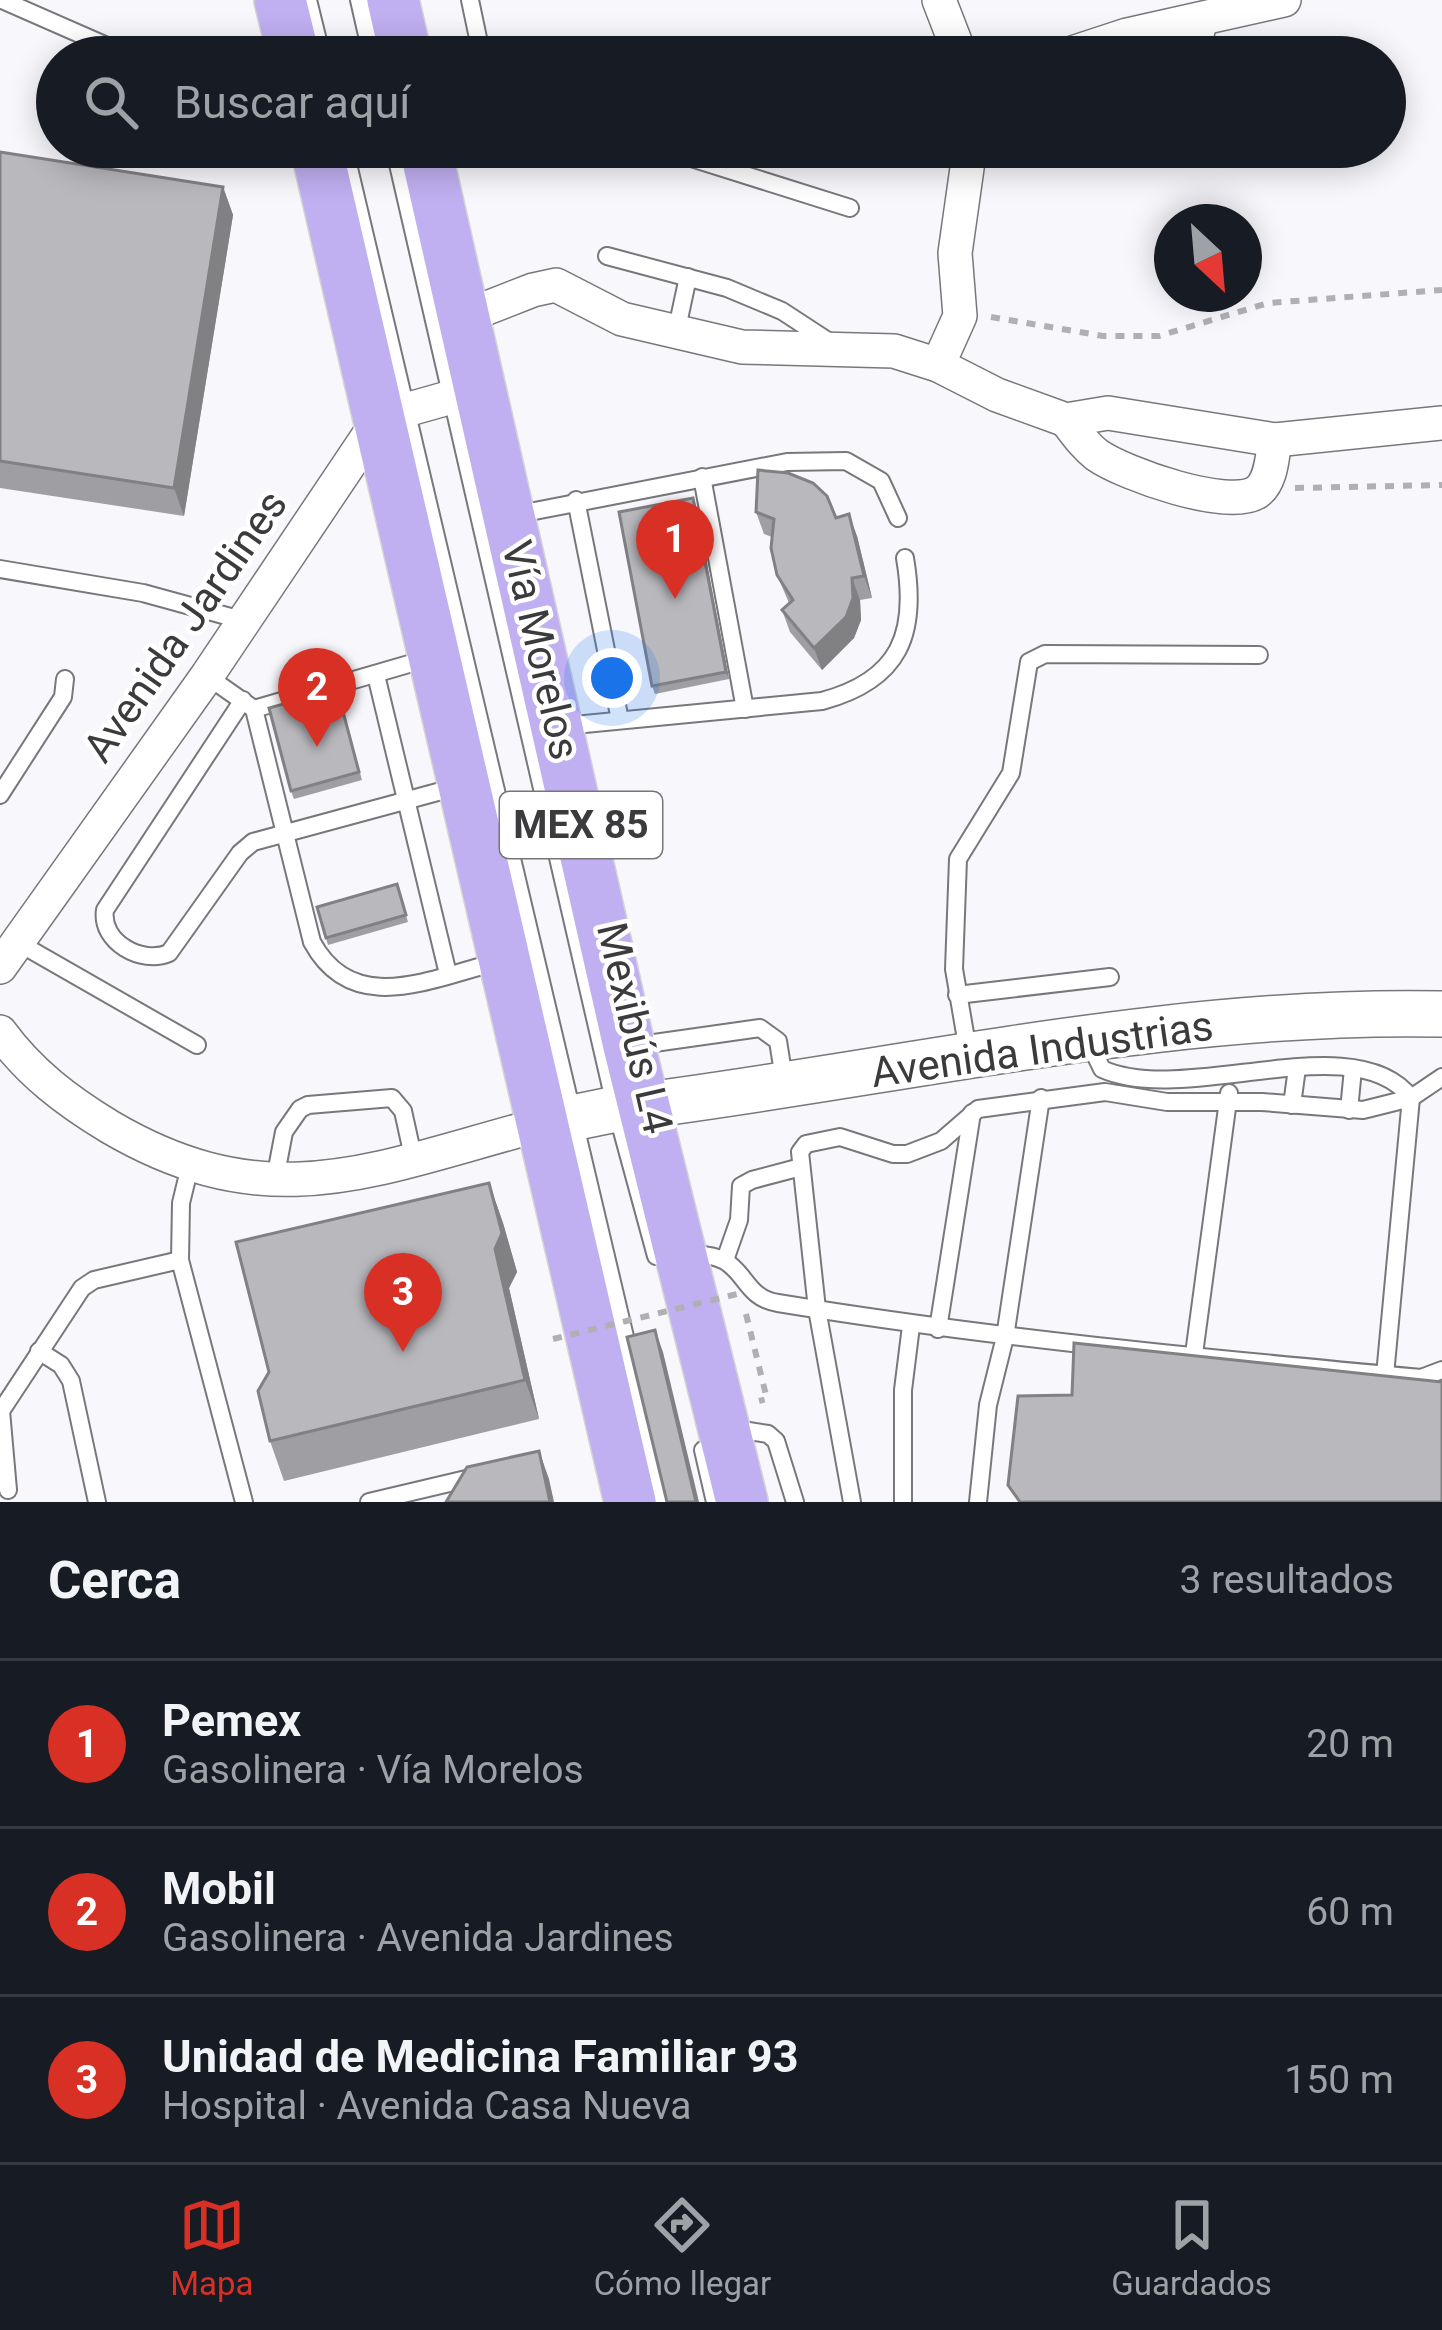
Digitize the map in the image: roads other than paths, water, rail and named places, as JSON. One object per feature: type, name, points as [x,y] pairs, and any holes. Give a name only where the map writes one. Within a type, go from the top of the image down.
[{"type":"main road","points":[[393,0],[401,36]]},
{"type":"main road","name":"Vía Morelos","points":[[322,168],[394,412],[434,656],[503,960],[593,1114],[689,1263],[712,1430],[742,1502]]},
{"type":"main road","name":"Vía Morelos","points":[[429,168],[464,316],[467,392],[509,516],[628,1046],[593,1114],[630,1502]]},
{"type":"main road","name":"Avenida Industrias","points":[[593,1114],[1242,1021],[1442,1014]]},
{"type":"street","points":[[939,0],[953,36]]},
{"type":"street","points":[[1127,36],[1262,3]]},
{"type":"street","points":[[1197,36],[1201,20]]},
{"type":"street","points":[[938,365],[960,316],[955,254],[967,168]]},
{"type":"street","points":[[464,316],[556,285],[622,319],[676,333],[767,350],[894,350],[1066,420],[1095,453],[1150,481],[1233,497],[1261,489],[1275,440]]},
{"type":"street","points":[[394,412],[467,392]]},
{"type":"street","name":"Avenida Jardines","points":[[8,955],[394,412]]},
{"type":"street","points":[[1066,420],[1108,413],[1275,440],[1442,423]]},
{"type":"street","points":[[0,1032],[30,1070],[123,1135],[190,1166],[246,1179],[348,1176],[593,1114]]},
{"type":"lane","points":[[2,0],[84,36]]},
{"type":"lane","points":[[359,0],[367,36]]},
{"type":"lane","points":[[470,0],[478,36]]},
{"type":"lane","name":"Mexibús L4","points":[[348,168],[394,412],[593,1114]]},
{"type":"lane","name":"Mexibús L4","points":[[428,168],[664,1502]]},
{"type":"lane","points":[[723,168],[850,208]]},
{"type":"lane","points":[[607,256],[688,277],[782,310],[836,347]]},
{"type":"lane","points":[[676,333],[688,277]]},
{"type":"lane","points":[[509,516],[787,462],[846,461],[881,481],[898,518]]},
{"type":"lane","points":[[702,477],[746,709]]},
{"type":"lane","points":[[576,500],[620,720]]},
{"type":"lane","points":[[559,727],[822,701],[850,694],[893,661],[909,617],[904,558]]},
{"type":"lane","points":[[0,568],[143,593],[245,621]]},
{"type":"lane","points":[[969,1058],[957,994],[958,859],[1011,773],[1030,662],[1045,654],[1259,656]]},
{"type":"lane","points":[[434,656],[376,675],[249,704],[105,910],[108,933],[138,954],[164,956],[244,849],[283,831],[463,785]]},
{"type":"lane","points":[[376,675],[448,974]]},
{"type":"lane","points":[[207,676],[249,704],[312,942],[328,965],[358,986],[372,989],[503,960]]},
{"type":"lane","points":[[0,795],[63,698],[65,679]]},
{"type":"lane","points":[[8,955],[197,1045]]},
{"type":"lane","points":[[957,994],[1110,977]]},
{"type":"lane","points":[[628,1046],[760,1028],[778,1041],[785,1086]]},
{"type":"lane","points":[[1088,1040],[1096,1060],[1110,1073],[1147,1081],[1297,1068],[1353,1069],[1388,1078],[1411,1098]]},
{"type":"lane","points":[[1292,1105],[1297,1068]]},
{"type":"lane","points":[[1349,1110],[1353,1069]]},
{"type":"lane","points":[[1194,1354],[1232,1076]]},
{"type":"lane","points":[[852,1502],[817,1310],[800,1152],[810,1141],[840,1137],[907,1154],[941,1141],[972,1113],[988,1106],[1105,1092],[1168,1102],[1349,1110],[1397,1104],[1442,1077]]},
{"type":"lane","points":[[274,1180],[287,1123],[308,1105],[392,1098],[403,1111],[414,1161]]},
{"type":"lane","points":[[978,1502],[988,1405],[1005,1337],[1041,1098]]},
{"type":"lane","points":[[1384,1375],[1411,1098]]},
{"type":"lane","points":[[938,1329],[972,1113]]},
{"type":"lane","points":[[190,1166],[181,1203],[181,1260],[244,1502]]},
{"type":"lane","points":[[689,1263],[740,1220],[741,1186],[801,1167]]},
{"type":"lane","points":[[8,1490],[1,1411],[88,1283],[181,1260]]},
{"type":"lane","points":[[689,1263],[738,1269],[760,1299],[911,1326],[1420,1378],[1442,1370]]},
{"type":"lane","points":[[903,1502],[903,1390],[911,1326]]},
{"type":"lane","points":[[39,1351],[68,1374],[97,1502]]},
{"type":"lane","points":[[716,1502],[712,1430],[773,1437],[795,1502]]},
{"type":"lane","points":[[369,1502],[504,1470]]},
{"type":"place","name":"Pemex","points":[[675,599]]},
{"type":"place","name":"Mobil","points":[[317,747]]},
{"type":"place","name":"Unidad de Medicina Familiar 93","points":[[403,1352]]}]
